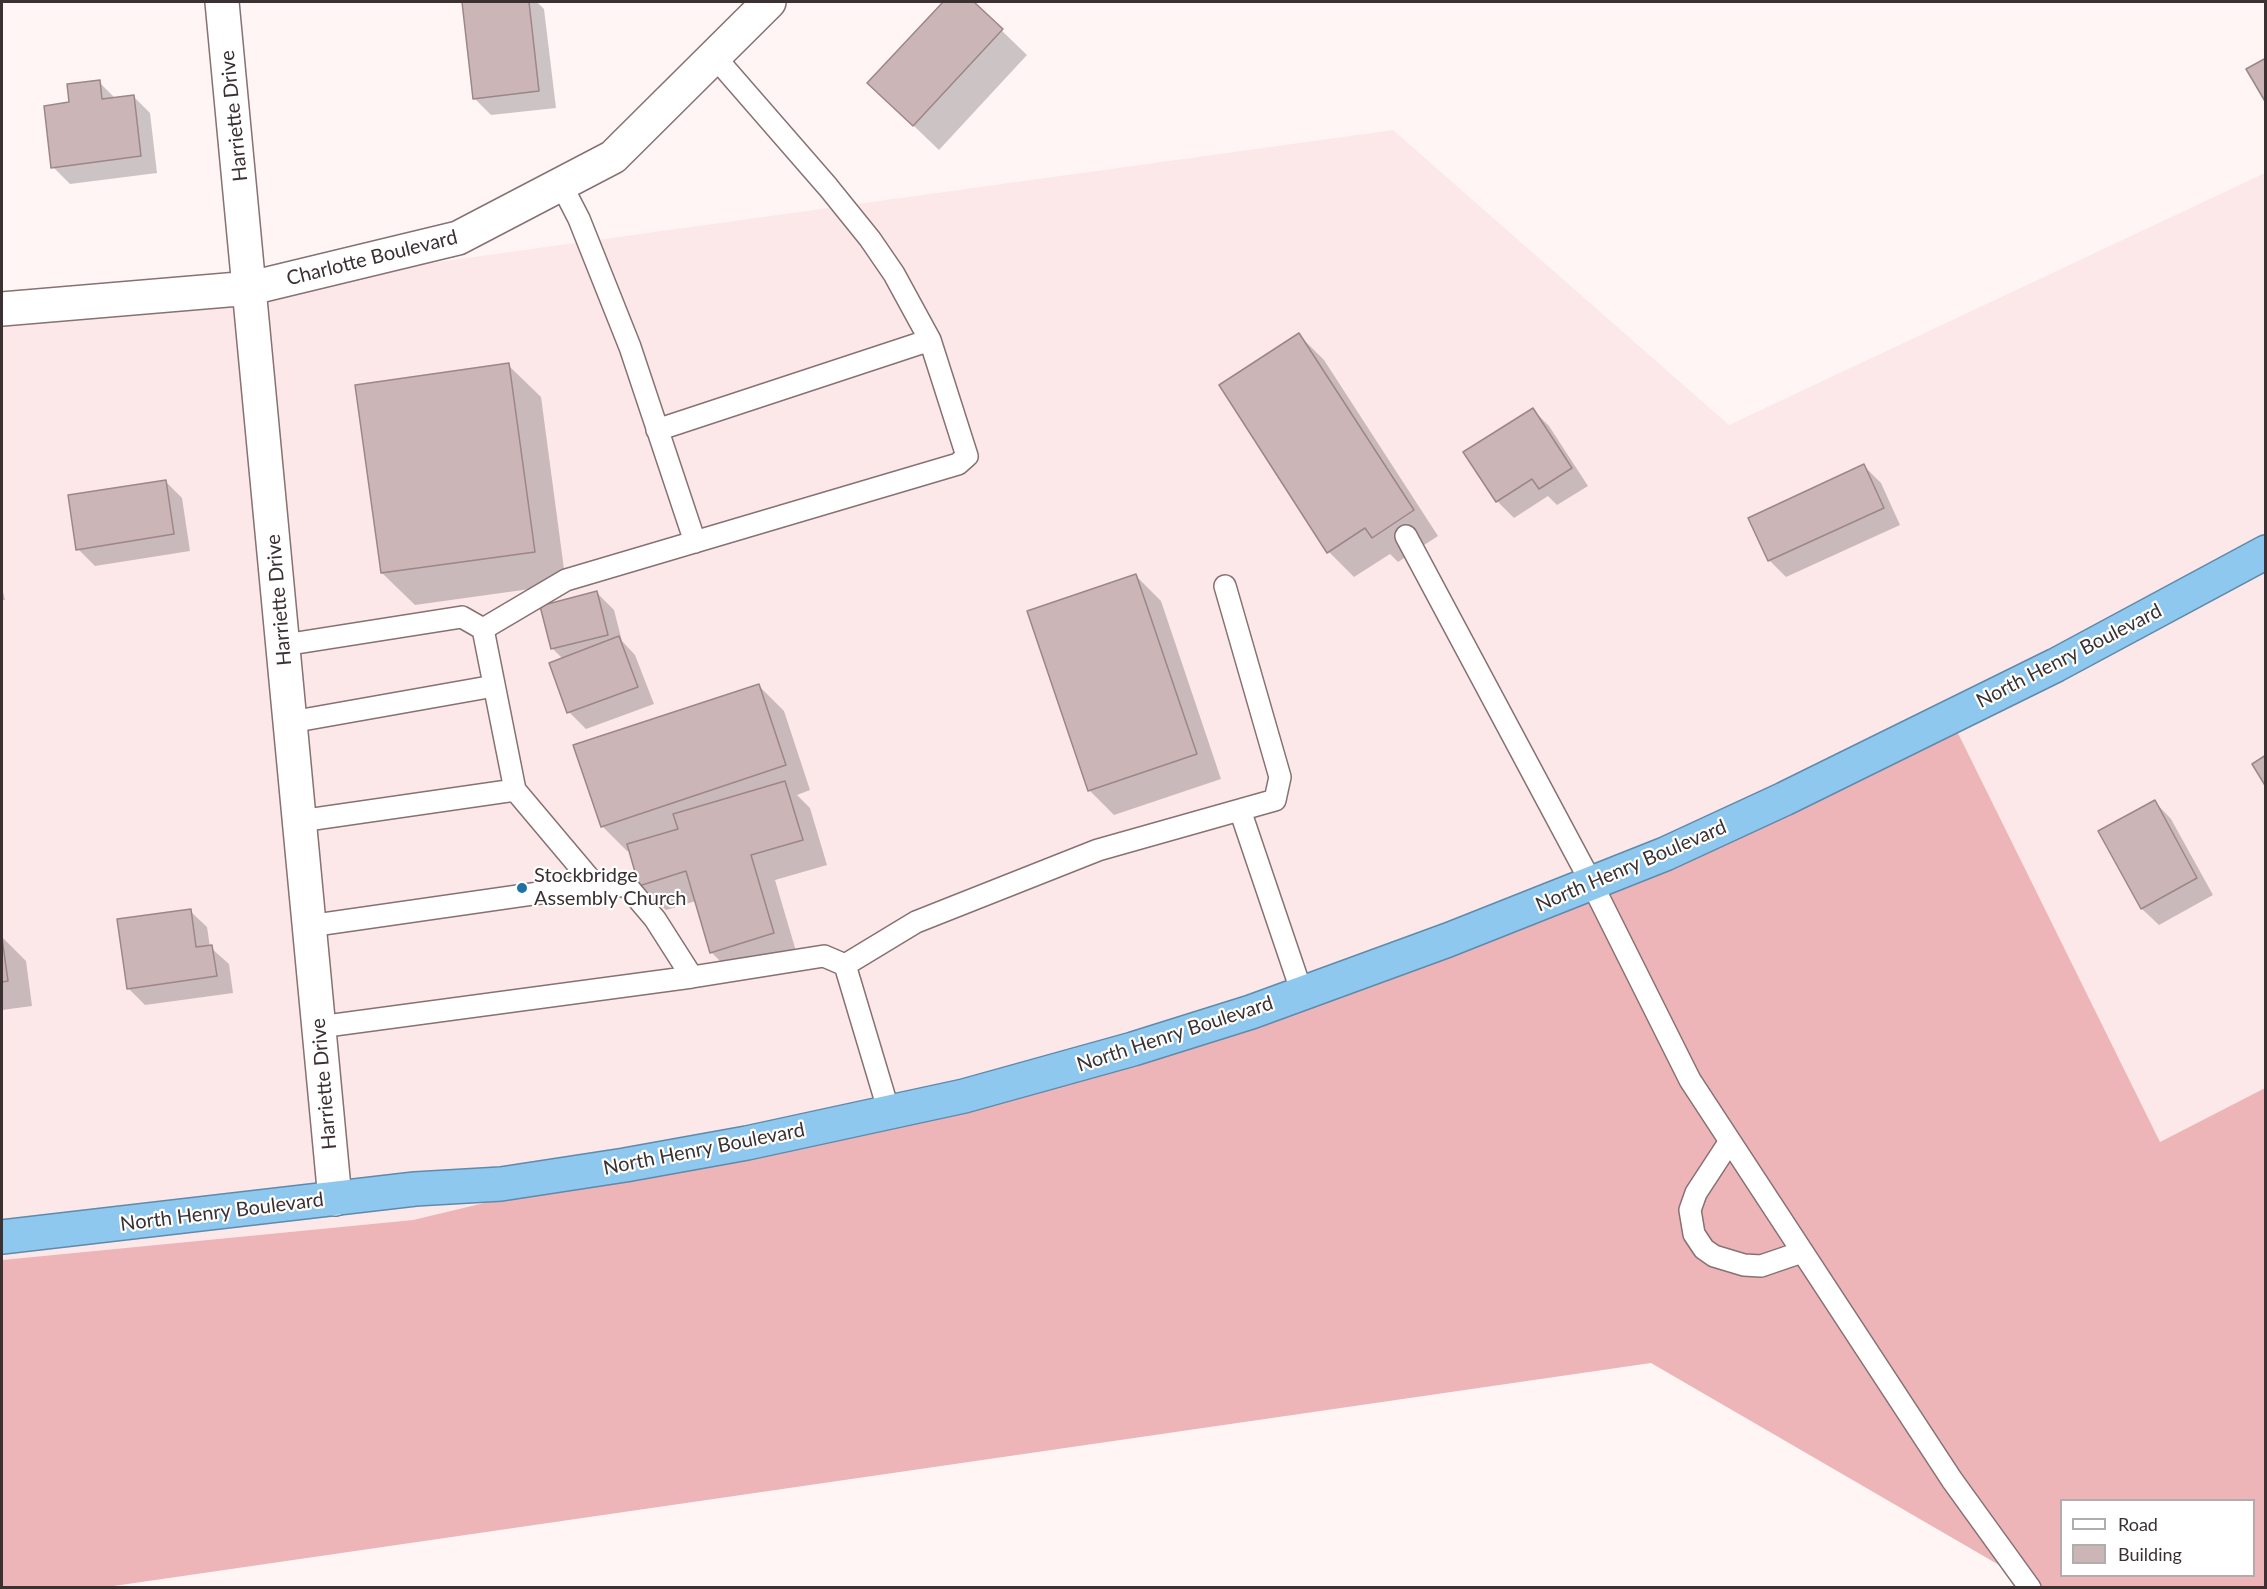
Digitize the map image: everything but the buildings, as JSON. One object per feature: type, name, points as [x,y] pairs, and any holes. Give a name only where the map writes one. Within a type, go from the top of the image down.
[{"type":"highway","name":"North Henry Boulevard","points":[[2,1238],[334,1199],[535,1179],[747,1143],[964,1096],[1093,1061],[1251,1012],[1458,937],[1592,884],[1795,794],[2056,664],[2265,552]]},
{"type":"street","name":"Harriette Drive","points":[[222,2],[251,288],[334,1199]]},
{"type":"street","name":"Charlotte Boulevard","points":[[2,309],[251,288],[458,238],[613,157],[769,2]]},
{"type":"lane","points":[[483,629],[566,580],[958,465],[967,456],[930,340],[894,274],[870,239],[828,186],[714,56]]},
{"type":"lane","points":[[561,184],[579,219],[630,347],[695,543]]},
{"type":"lane","points":[[657,430],[930,340]]},
{"type":"lane","points":[[1406,536],[1592,884],[1690,1080],[1952,1480],[2030,1587]]},
{"type":"lane","points":[[845,965],[916,922],[1098,850],[1275,800],[1280,777],[1225,586]]},
{"type":"lane","points":[[284,645],[462,616],[483,629],[515,790],[596,885]]},
{"type":"lane","points":[[291,722],[494,686]]},
{"type":"lane","points":[[300,821],[515,790]]},
{"type":"lane","points":[[1240,810],[1302,993]]},
{"type":"lane","points":[[309,926],[596,885],[627,886],[655,919],[692,977]]},
{"type":"lane","points":[[319,1027],[692,977],[824,956],[845,965]]},
{"type":"lane","points":[[845,965],[889,1112]]},
{"type":"lane","points":[[1730,1141],[1696,1193],[1690,1210],[1694,1234],[1704,1248],[1714,1256],[1744,1265],[1761,1266],[1802,1252]]},
{"type":"shaded area","points":[[1393,130],[1729,425],[2265,173],[2265,1088],[2160,1142],[1943,705],[1568,909],[1211,1034],[413,1220],[2,1260],[2,312],[220,292]]},
{"type":"shaded area","points":[[1944,705],[2160,1142],[2265,1088],[2265,1587],[2037,1587],[1651,1363],[107,1587],[2,1588],[2,1260],[413,1220],[912,1101],[1383,974]]},
{"type":"place","name":"Stockbridge Assembly Church","points":[[522,888]]}]
